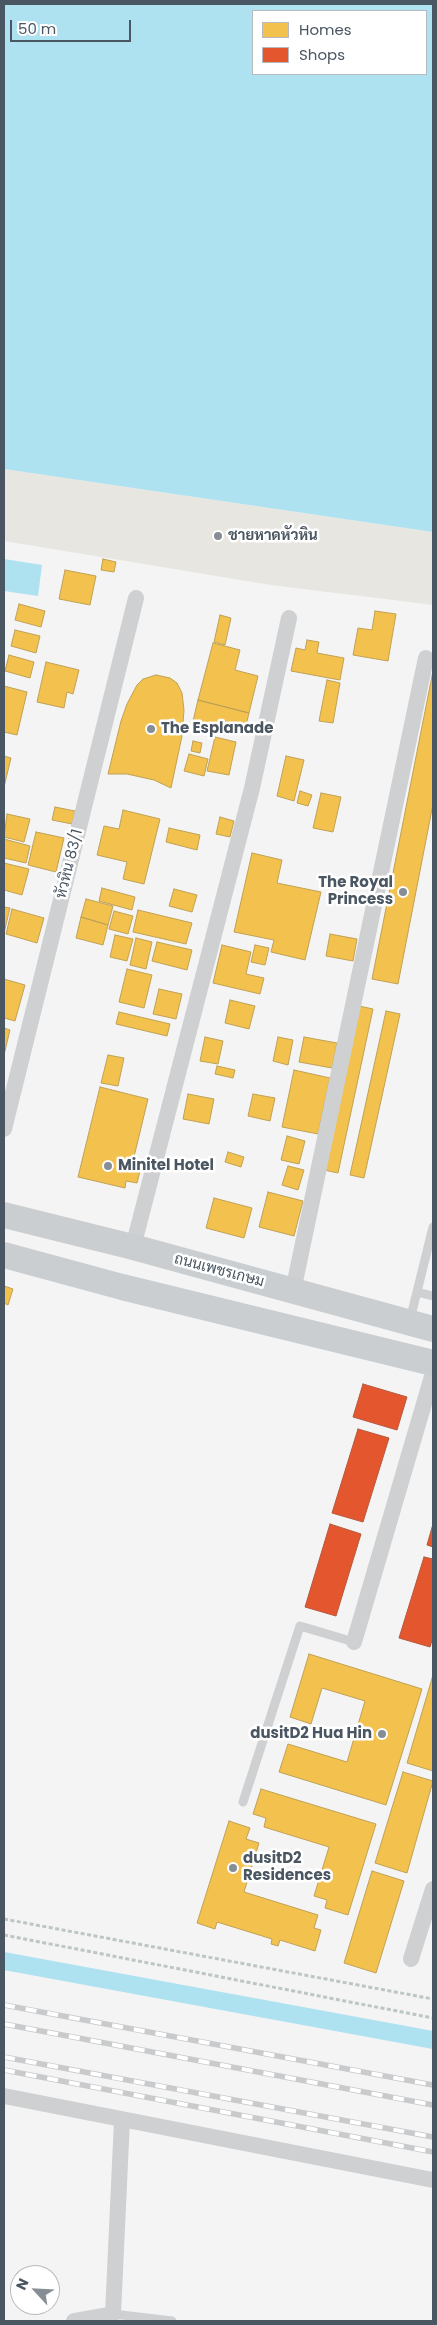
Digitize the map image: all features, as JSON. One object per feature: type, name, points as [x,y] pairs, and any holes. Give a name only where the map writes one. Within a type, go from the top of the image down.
[{"type":"main road","name":"ถนนเพชรเกษม","points":[[4,1215],[133,1247],[422,1326]]},
{"type":"main road","points":[[82,1277],[93,1238]]},
{"type":"main road","points":[[122,1287],[133,1247]]},
{"type":"main road","points":[[4,1255],[82,1277],[433,1363]]},
{"type":"street","name":"หัวหิน 83/1","points":[[4,1129],[136,598]]},
{"type":"street","points":[[133,1247],[249,797],[289,618]]},
{"type":"street","points":[[293,1291],[426,658]]},
{"type":"street","points":[[354,1642],[433,1372]]},
{"type":"street","points":[[411,1960],[433,1889]]},
{"type":"street","points":[[4,2096],[433,2180]]},
{"type":"street","points":[[74,2321],[113,2314],[122,2120]]},
{"type":"lane","points":[[422,1326],[417,1292],[433,1227]]},
{"type":"lane","points":[[417,1292],[433,1296]]},
{"type":"lane","points":[[244,1802],[300,1626],[354,1642]]},
{"type":"lane","points":[[113,2314],[172,2321]]},
{"type":"path","points":[[4,1918],[433,1999]]},
{"type":"path","points":[[4,1935],[433,2018]]},
{"type":"sand","name":"ชายหาดหัวหิน","points":[[4,469],[433,532],[433,605],[271,585],[4,541]]},
{"type":"water","points":[[4,4],[433,4],[433,532],[4,469]]},
{"type":"water","points":[[4,559],[42,565],[38,596],[4,591]]},
{"type":"building: Homes","points":[[103,559],[116,562],[114,572],[101,570]]},
{"type":"building: Homes","points":[[65,570],[96,576],[90,605],[59,599]]},
{"type":"building: Homes","points":[[19,604],[45,611],[41,627],[15,620]]},
{"type":"building: Homes","points":[[375,611],[396,614],[388,661],[353,655],[358,628],[372,630]]},
{"type":"building: Homes","points":[[220,615],[231,618],[225,645],[214,642]]},
{"type":"building: Homes","points":[[15,630],[40,636],[36,653],[11,646]]},
{"type":"building: Homes","points":[[307,640],[319,642],[317,653],[344,658],[340,680],[291,671],[296,648],[305,650]]},
{"type":"building: Homes","points":[[213,643],[240,650],[235,670],[258,676],[249,713],[198,700]]},
{"type":"building: Homes","points":[[9,655],[34,662],[30,678],[5,671]]},
{"type":"building: Homes","points":[[46,662],[79,670],[73,694],[67,692],[64,708],[37,702]]},
{"type":"building: Homes","name":"The Royal Princess","points":[[433,671],[433,804],[398,984],[372,979]]},
{"type":"building: Homes","name":"The Esplanade","points":[[156,675],[170,678],[177,683],[182,693],[184,710],[182,736],[171,788],[154,780],[127,774],[108,774],[127,704],[137,685],[143,679]]},
{"type":"building: Homes","points":[[327,680],[340,683],[333,723],[319,721]]},
{"type":"building: Homes","points":[[4,686],[27,692],[17,735],[4,732]]},
{"type":"building: Homes","points":[[198,700],[249,713],[244,734],[193,721]]},
{"type":"building: Homes","points":[[215,737],[236,742],[229,775],[207,771]]},
{"type":"building: Homes","points":[[193,741],[202,743],[200,753],[191,751]]},
{"type":"building: Homes","points":[[189,754],[208,759],[204,776],[184,771]]},
{"type":"building: Homes","points":[[4,756],[11,758],[4,787]]},
{"type":"building: Homes","points":[[286,756],[304,760],[294,801],[277,796]]},
{"type":"building: Homes","points":[[300,791],[312,795],[308,806],[297,803]]},
{"type":"building: Homes","points":[[321,793],[341,797],[333,832],[313,828]]},
{"type":"building: Homes","points":[[55,807],[75,811],[72,824],[52,820]]},
{"type":"building: Homes","points":[[123,810],[160,819],[144,884],[123,879],[127,862],[97,855],[104,826],[119,829]]},
{"type":"building: Homes","points":[[7,814],[30,819],[24,842],[4,837]]},
{"type":"building: Homes","points":[[220,817],[234,821],[230,837],[216,834]]},
{"type":"building: Homes","points":[[169,828],[200,835],[197,850],[166,842]]},
{"type":"building: Homes","points":[[36,832],[64,838],[56,872],[28,865]]},
{"type":"building: Homes","points":[[4,839],[30,846],[26,863],[4,858]]},
{"type":"building: Homes","points":[[252,853],[282,860],[277,883],[321,892],[305,960],[271,952],[274,940],[234,932]]},
{"type":"building: Homes","points":[[4,863],[29,869],[22,895],[4,890]]},
{"type":"building: Homes","points":[[102,888],[135,897],[132,910],[99,901]]},
{"type":"building: Homes","points":[[174,889],[197,895],[192,912],[169,906]]},
{"type":"building: Homes","points":[[86,899],[113,906],[108,925],[81,917]]},
{"type":"building: Homes","points":[[4,907],[10,908],[4,933]]},
{"type":"building: Homes","points":[[12,909],[44,918],[37,943],[6,934]]},
{"type":"building: Homes","points":[[138,910],[192,923],[186,944],[133,932]]},
{"type":"building: Homes","points":[[114,911],[133,916],[128,934],[109,929]]},
{"type":"building: Homes","points":[[81,917],[108,925],[103,945],[76,938]]},
{"type":"building: Homes","points":[[330,934],[357,939],[353,961],[326,956]]},
{"type":"building: Homes","points":[[115,935],[133,939],[127,961],[110,957]]},
{"type":"building: Homes","points":[[136,938],[152,942],[146,969],[130,965]]},
{"type":"building: Homes","points":[[157,942],[192,950],[187,970],[152,961]]},
{"type":"building: Homes","points":[[222,945],[251,952],[246,974],[264,978],[260,994],[213,983]]},
{"type":"building: Homes","points":[[255,945],[269,948],[265,965],[251,962]]},
{"type":"building: Homes","points":[[127,969],[152,975],[144,1008],[119,1002]]},
{"type":"building: Homes","points":[[4,979],[25,985],[15,1021],[4,1018]]},
{"type":"building: Homes","points":[[159,989],[182,994],[176,1019],[153,1014]]},
{"type":"building: Homes","points":[[230,1000],[255,1006],[249,1029],[225,1023]]},
{"type":"building: Homes","points":[[359,1006],[373,1009],[338,1173],[324,1170]]},
{"type":"building: Homes","points":[[386,1011],[400,1014],[364,1178],[350,1175]]},
{"type":"building: Homes","points":[[119,1012],[170,1024],[167,1036],[116,1024]]},
{"type":"building: Homes","points":[[4,1028],[10,1030],[4,1055]]},
{"type":"building: Homes","points":[[205,1037],[223,1041],[218,1064],[200,1061]]},
{"type":"building: Homes","points":[[278,1037],[293,1040],[288,1065],[273,1061]]},
{"type":"building: Homes","points":[[304,1037],[337,1043],[332,1068],[299,1062]]},
{"type":"building: Homes","points":[[108,1055],[124,1058],[118,1086],[101,1083]]},
{"type":"building: Homes","points":[[217,1066],[235,1070],[233,1078],[215,1074]]},
{"type":"building: Homes","points":[[294,1070],[330,1078],[318,1134],[282,1127]]},
{"type":"building: Homes","points":[[100,1087],[148,1099],[132,1165],[141,1167],[137,1183],[126,1181],[125,1188],[78,1177]]},
{"type":"building: Homes","points":[[188,1094],[214,1099],[209,1124],[183,1119]]},
{"type":"building: Homes","points":[[253,1094],[275,1098],[270,1121],[248,1116]]},
{"type":"building: Homes","points":[[287,1136],[305,1141],[299,1164],[281,1160]]},
{"type":"building: Homes","points":[[228,1152],[244,1157],[241,1167],[225,1162]]},
{"type":"building: Homes","points":[[288,1166],[304,1170],[298,1190],[282,1185]]},
{"type":"building: Homes","points":[[268,1192],[303,1201],[294,1236],[259,1227]]},
{"type":"building: Homes","points":[[214,1198],[252,1208],[244,1238],[206,1228]]},
{"type":"building: Homes","points":[[4,1286],[13,1289],[8,1305],[4,1303]]},
{"type":"building: Homes","name":"dusitD2 Hua Hin","points":[[309,1654],[422,1689],[386,1805],[279,1772],[288,1744],[347,1762],[365,1701],[322,1688],[311,1724],[290,1717]]},
{"type":"building: Homes","points":[[433,1675],[433,1771],[407,1763]]},
{"type":"building: Homes","points":[[403,1772],[433,1781],[407,1873],[375,1863]]},
{"type":"building: Homes","name":"dusitD2 Residences","points":[[261,1789],[376,1824],[348,1915],[325,1908],[327,1900],[314,1896],[329,1847],[264,1827],[266,1818],[253,1814]]},
{"type":"building: Homes","name":"dusitD2 Residences","points":[[229,1821],[250,1828],[246,1839],[259,1843],[244,1892],[318,1915],[314,1928],[321,1930],[315,1951],[280,1940],[278,1946],[271,1944],[272,1939],[217,1922],[215,1929],[197,1923]]},
{"type":"building: Homes","points":[[372,1871],[404,1881],[376,1973],[344,1963]]},
{"type":"building: Shops","points":[[363,1384],[407,1397],[397,1430],[353,1417]]},
{"type":"building: Shops","points":[[358,1429],[389,1438],[363,1522],[332,1513]]},
{"type":"building: Shops","points":[[330,1524],[361,1534],[336,1616],[305,1607]]},
{"type":"building: Shops","points":[[433,1524],[433,1547],[427,1545]]},
{"type":"building: Shops","points":[[424,1557],[433,1559],[433,1637],[430,1647],[399,1638]]},
{"type":"waterway","points":[[4,1961],[433,2040]]},
{"type":"railway","points":[[4,2005],[433,2085]]},
{"type":"railway","points":[[4,2024],[433,2105]]},
{"type":"railway","points":[[4,2057],[433,2137]]},
{"type":"railway","points":[[4,2070],[433,2152]]},
{"type":"place","name":"ชายหาดหัวหิน","points":[[218,536]]},
{"type":"place","name":"The Esplanade","points":[[151,729]]},
{"type":"place","name":"The Royal Princess","points":[[403,892]]},
{"type":"place","name":"Minitel Hotel","points":[[108,1166]]},
{"type":"place","name":"dusitD2 Hua Hin","points":[[382,1734]]},
{"type":"place","name":"dusitD2 Residences","points":[[233,1868]]}]
